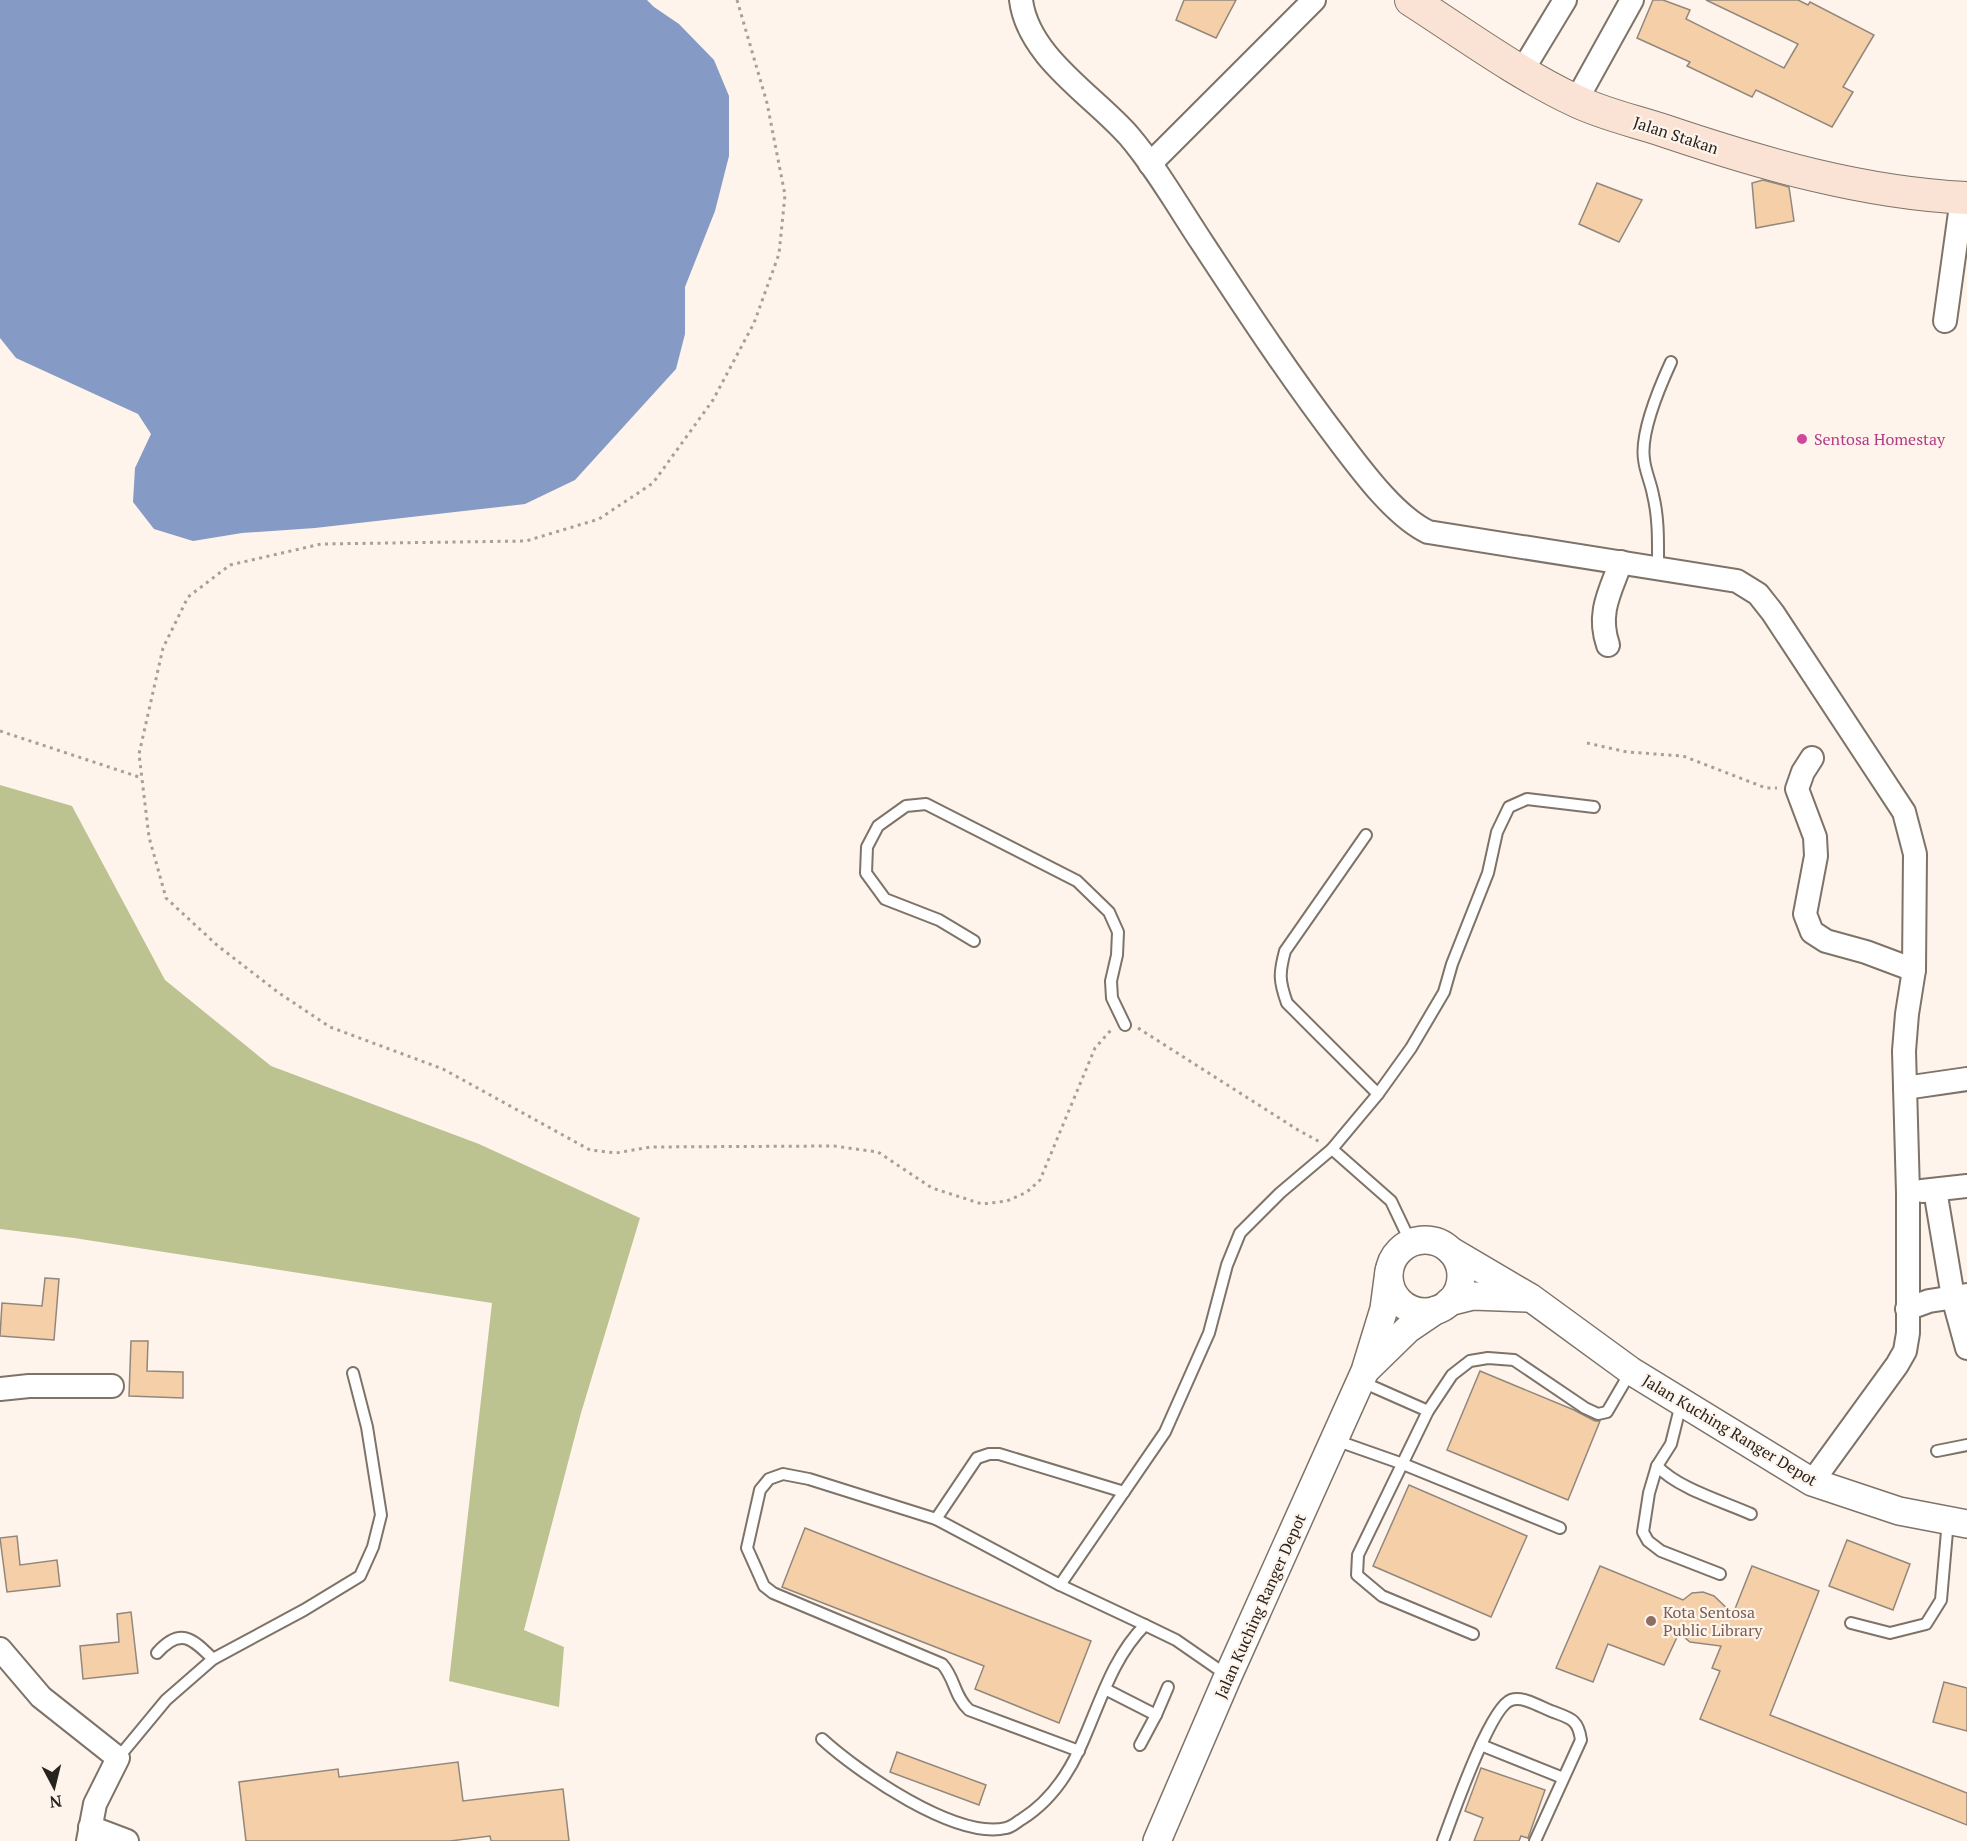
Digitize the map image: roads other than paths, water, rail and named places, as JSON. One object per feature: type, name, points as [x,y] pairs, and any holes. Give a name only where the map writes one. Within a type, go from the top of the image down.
[{"type":"main road","name":"Jalan Stakan","points":[[1411,0],[1522,71],[1576,101],[1738,155],[1827,178],[1919,195],[1965,198]]},
{"type":"street","points":[[1021,0],[1023,16],[1036,41],[1054,64],[1108,113],[1130,137],[1257,327],[1329,428],[1366,477],[1415,526],[1428,532],[1737,580],[1758,594],[1773,613],[1904,813],[1915,854],[1914,970],[1904,1051],[1908,1193],[1908,1333],[1905,1351],[1897,1365],[1812,1482]]},
{"type":"street","points":[[1150,164],[1314,0]]},
{"type":"street","points":[[1522,71],[1565,0]]},
{"type":"street","points":[[1576,101],[1632,0]]},
{"type":"street","points":[[1945,321],[1965,198]]},
{"type":"street","points":[[1608,645],[1603,630],[1602,616],[1621,562]]},
{"type":"street","points":[[1812,758],[1803,772],[1797,789],[1815,837],[1816,856],[1805,914],[1812,932],[1826,941],[1866,952],[1914,970]]},
{"type":"street","points":[[1905,1088],[1967,1079]]},
{"type":"street","points":[[1908,1193],[1967,1186]]},
{"type":"street","points":[[1935,1190],[1960,1296],[1967,1348]]},
{"type":"street","points":[[1363,1376],[1408,1329],[1443,1306],[1455,1296],[1460,1284],[1460,1270],[1451,1251],[1429,1240],[1411,1243],[1399,1251],[1389,1271],[1389,1283],[1394,1294],[1404,1306],[1418,1311],[1443,1306],[1473,1296],[1531,1298]]},
{"type":"street","name":"Jalan Kuching Ranger Depot","points":[[1451,1251],[1531,1298],[1631,1371],[1812,1482],[1899,1511],[1961,1521]]},
{"type":"street","name":"Jalan Kuching Ranger Depot","points":[[1157,1841],[1228,1676],[1363,1376],[1384,1309],[1389,1271]]},
{"type":"street","points":[[1907,1309],[1929,1301],[1960,1296]]},
{"type":"street","points":[[0,1389],[29,1386],[112,1386]]},
{"type":"street","points":[[0,1649],[41,1697],[118,1758],[95,1804],[89,1834],[127,1841]]},
{"type":"lane","points":[[1658,569],[1659,536],[1654,496],[1643,457],[1647,424],[1671,362]]},
{"type":"lane","points":[[1060,1585],[1165,1432],[1209,1333],[1227,1265],[1240,1233],[1280,1193],[1332,1149],[1378,1094],[1411,1048],[1444,992],[1452,964],[1488,873],[1497,832],[1509,807],[1527,799],[1594,807]]},
{"type":"lane","points":[[974,941],[939,920],[885,899],[866,873],[867,847],[878,826],[906,806],[926,804],[1077,881],[1109,912],[1118,932],[1117,955],[1111,981],[1112,998],[1125,1025]]},
{"type":"lane","points":[[1366,835],[1286,951],[1280,971],[1281,987],[1287,1002],[1378,1094]]},
{"type":"lane","points":[[1332,1149],[1391,1201],[1411,1243]]},
{"type":"lane","points":[[1473,1634],[1382,1596],[1357,1575],[1358,1555],[1428,1411],[1452,1375],[1470,1361],[1488,1358],[1514,1360],[1585,1408],[1598,1414],[1607,1412],[1631,1371]]},
{"type":"lane","points":[[118,1758],[166,1700],[213,1659],[304,1610],[360,1576],[373,1547],[381,1515],[367,1427],[353,1372]]},
{"type":"lane","points":[[1363,1376],[1428,1411]]},
{"type":"lane","points":[[1682,1401],[1671,1444],[1657,1466],[1649,1493],[1643,1532],[1648,1541],[1661,1551],[1720,1574]]},
{"type":"lane","points":[[1334,1440],[1403,1464],[1560,1528]]},
{"type":"lane","points":[[1937,1451],[1967,1445]]},
{"type":"lane","points":[[936,1519],[977,1458],[989,1454],[999,1454],[1124,1492]]},
{"type":"lane","points":[[1657,1466],[1666,1476],[1751,1514]]},
{"type":"lane","points":[[1079,1751],[969,1710],[960,1701],[949,1672],[942,1664],[773,1593],[764,1586],[747,1548],[760,1490],[769,1479],[783,1474],[809,1479],[936,1519],[1060,1585],[1176,1640],[1228,1676]]},
{"type":"lane","points":[[1851,1623],[1890,1633],[1926,1624],[1941,1600],[1961,1521]]},
{"type":"lane","points":[[822,1739],[842,1758],[890,1791],[958,1823],[982,1829],[1008,1828],[1046,1802],[1058,1787],[1079,1751],[1105,1689],[1132,1639],[1145,1625]]},
{"type":"lane","points":[[157,1653],[169,1640],[179,1637],[198,1644],[213,1659]]},
{"type":"lane","points":[[1140,1745],[1168,1687]]},
{"type":"lane","points":[[1105,1689],[1156,1715]]},
{"type":"lane","points":[[1443,1841],[1481,1745],[1501,1706],[1509,1700],[1519,1699],[1574,1720],[1580,1729],[1581,1740],[1535,1841]]},
{"type":"lane","points":[[1481,1745],[1563,1778]]},
{"type":"water","points":[[0,0],[647,0],[679,24],[714,60],[729,96],[729,156],[715,211],[685,287],[685,334],[676,369],[575,480],[525,504],[315,528],[242,533],[193,541],[154,529],[133,502],[135,468],[151,434],[138,414],[16,358],[0,338]]},
{"type":"place","name":"Sentosa Homestay","points":[[1802,439]]},
{"type":"place","name":"Kota Sentosa Public Library","points":[[1651,1621]]}]
